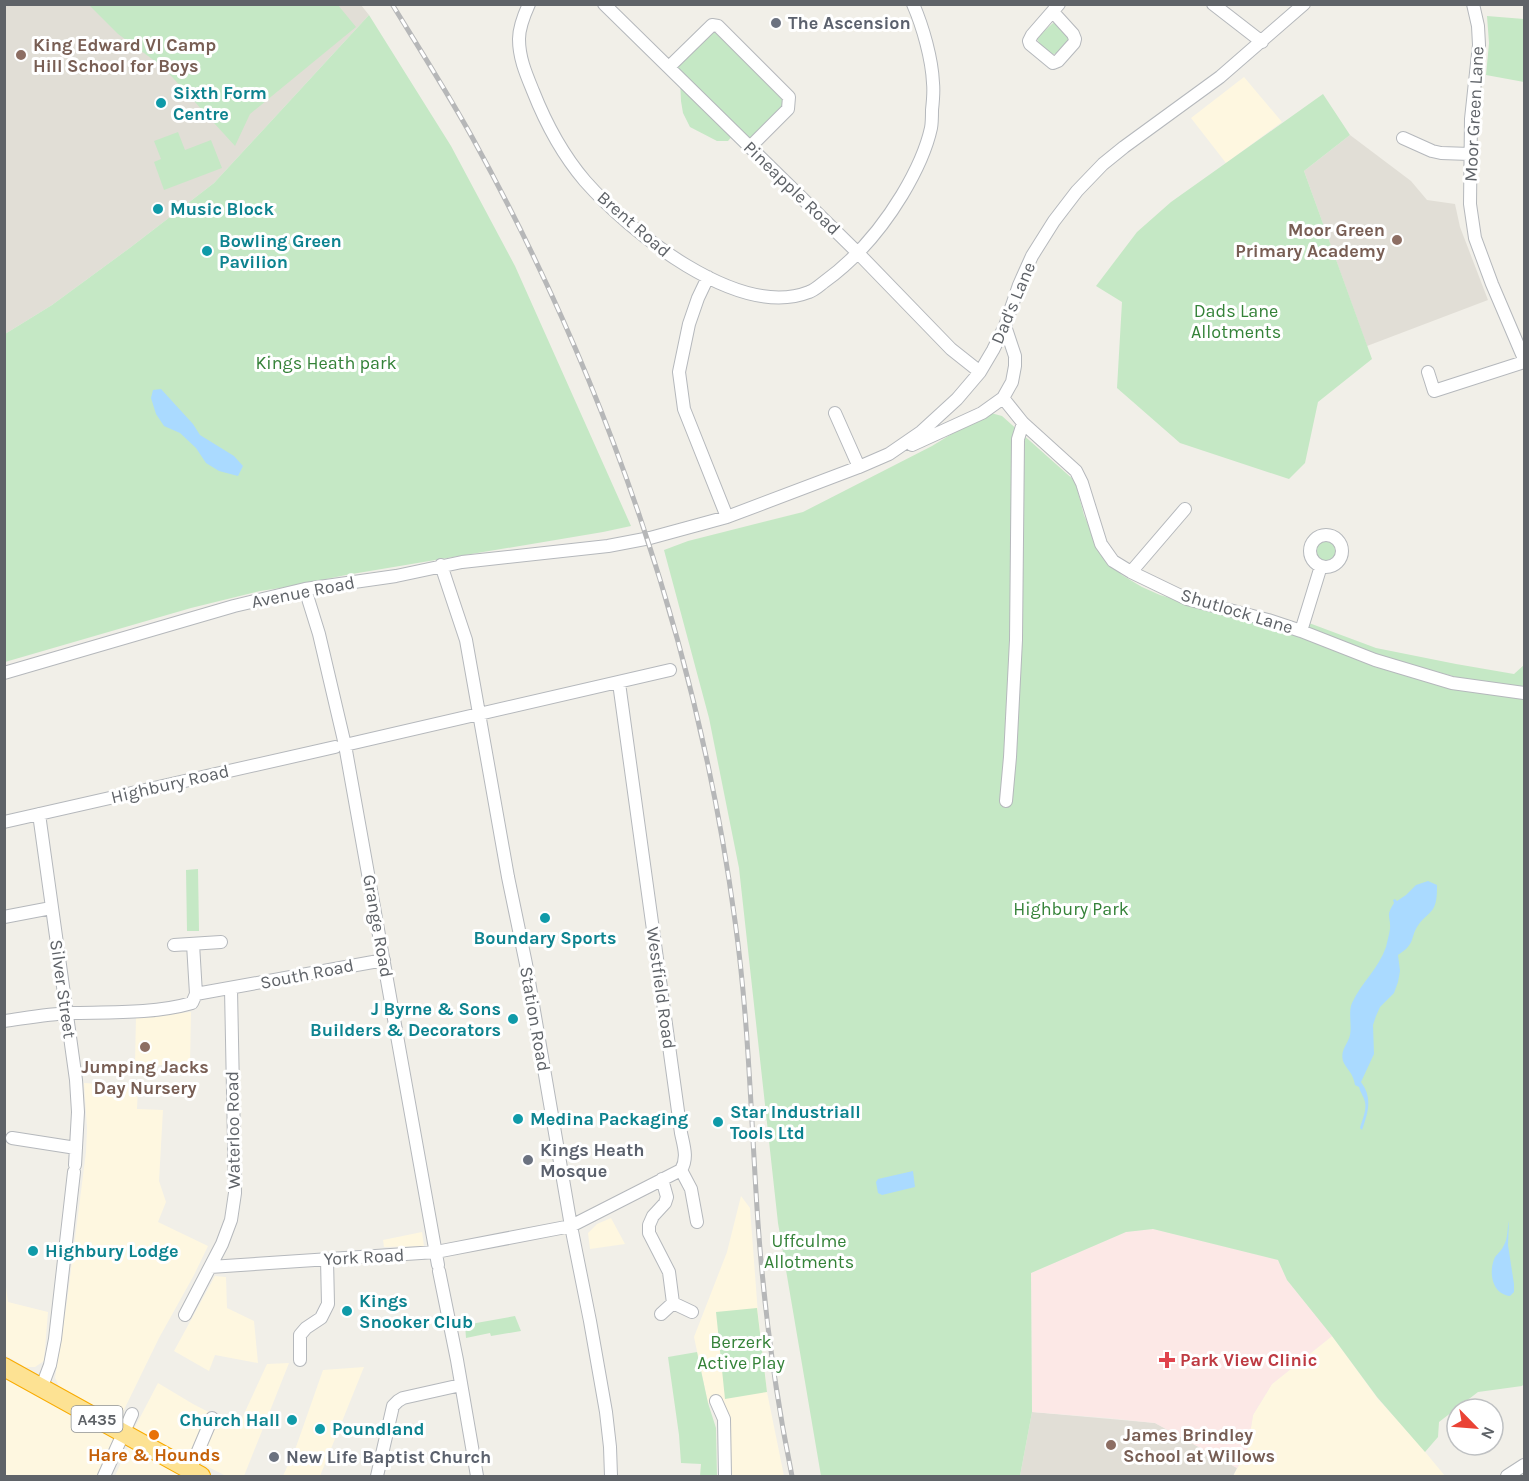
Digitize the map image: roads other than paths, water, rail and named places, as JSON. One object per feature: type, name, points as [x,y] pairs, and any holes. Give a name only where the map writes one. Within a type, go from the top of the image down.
[{"type":"highway","name":"A435","points":[[4,1367],[196,1473]]},
{"type":"street","name":"Brent Road","points":[[529,4],[519,39],[524,70],[543,117],[559,146],[585,181],[624,220],[678,262],[728,287],[762,296],[790,296],[811,292],[833,276],[858,253],[886,220],[916,171],[931,128],[933,83],[927,47],[913,4]]},
{"type":"street","name":"Pineapple Road","points":[[604,4],[858,253],[951,349],[980,372]]},
{"type":"street","points":[[1213,4],[1262,42]]},
{"type":"street","name":"Dad's Lane","points":[[608,546],[650,538],[727,517],[859,467],[889,453],[921,432],[957,399],[980,372],[1005,326],[1032,256],[1054,221],[1077,191],[1103,164],[1220,77],[1304,4]]},
{"type":"street","name":"Moor Green Lane","points":[[1473,4],[1479,45],[1471,118],[1470,204],[1475,238],[1524,360]]},
{"type":"street","points":[[669,67],[712,25],[718,26],[789,97],[788,109],[750,147]]},
{"type":"street","points":[[1403,138],[1432,151],[1470,154]]},
{"type":"street","points":[[708,277],[689,324],[679,372],[684,409],[727,517]]},
{"type":"street","points":[[889,453],[982,413],[1003,398],[1012,382],[1015,366],[1015,356],[1005,326]]},
{"type":"street","points":[[1428,372],[1434,391],[1524,360]]},
{"type":"street","name":"Shutlock Lane","points":[[1003,398],[1023,423],[1076,471],[1101,544],[1113,561],[1131,573],[1188,600],[1268,620],[1374,660],[1452,683],[1524,693]]},
{"type":"street","points":[[835,414],[859,467]]},
{"type":"street","points":[[1006,801],[1016,640],[1018,439],[1023,423]]},
{"type":"street","points":[[1131,573],[1185,509]]},
{"type":"street","name":"Avenue Road","points":[[4,673],[234,606],[305,589],[396,576],[441,565],[608,546]]},
{"type":"street","name":"Station Road","points":[[441,565],[466,640],[606,1412],[610,1447],[610,1476]]},
{"type":"street","points":[[1301,631],[1321,566]]},
{"type":"street","name":"Grange Road","points":[[305,589],[319,634],[384,960],[477,1476]]},
{"type":"street","name":"Highbury Road","points":[[4,822],[670,670]]},
{"type":"street","name":"Westfield Road","points":[[619,682],[681,1133],[686,1155],[681,1170]]},
{"type":"street","name":"Silver Street","points":[[39,813],[67,1013],[78,1112],[75,1168],[55,1339],[50,1365],[41,1389]]},
{"type":"street","points":[[4,917],[51,908]]},
{"type":"street","points":[[174,945],[221,942]]},
{"type":"street","points":[[4,1021],[67,1013],[127,1012],[192,1003],[196,994],[193,944]]},
{"type":"street","name":"South Road","points":[[196,994],[384,960]]},
{"type":"street","name":"Waterloo Road","points":[[210,1267],[231,1220],[235,1193],[231,989]]},
{"type":"street","points":[[12,1138],[76,1148]]},
{"type":"street","points":[[571,1226],[681,1170],[691,1189],[697,1222]]},
{"type":"street","points":[[662,1179],[667,1197],[665,1203],[653,1216],[649,1233],[669,1272],[673,1303]]},
{"type":"street","name":"York Road","points":[[210,1267],[436,1252],[571,1226]]},
{"type":"street","points":[[300,1360],[300,1335],[321,1318],[328,1304],[327,1259]]},
{"type":"street","points":[[184,1315],[210,1267]]},
{"type":"street","points":[[673,1303],[692,1312]]},
{"type":"street","points":[[661,1314],[673,1303]]},
{"type":"street","points":[[377,1476],[393,1406],[403,1398],[461,1385]]},
{"type":"street","points":[[716,1401],[724,1419],[725,1476]]},
{"type":"street","points":[[104,1476],[132,1414]]},
{"type":"street","points":[[196,1473],[212,1418]]},
{"type":"street","points":[[1506,1476],[1524,1465]]},
{"type":"water","points":[[161,389],[200,435],[234,456],[243,466],[238,476],[219,471],[206,463],[196,448],[180,433],[164,426],[156,414],[151,398],[153,390]]},
{"type":"water","points":[[1428,881],[1437,885],[1434,907],[1419,924],[1408,947],[1398,955],[1400,971],[1398,982],[1394,993],[1380,1007],[1373,1025],[1374,1054],[1361,1082],[1368,1100],[1362,1130],[1360,1128],[1365,1112],[1364,1100],[1342,1057],[1350,1035],[1351,1007],[1383,955],[1390,929],[1389,914],[1393,900],[1397,901],[1416,885]]},
{"type":"water","points":[[913,1171],[915,1187],[882,1195],[878,1193],[876,1182],[878,1179]]},
{"type":"water","points":[[1509,1221],[1508,1245],[1514,1284],[1514,1292],[1510,1296],[1495,1287],[1492,1275],[1493,1263],[1506,1239]]},
{"type":"railway","points":[[392,4],[472,137],[520,229],[564,323],[604,419],[640,517],[671,616],[697,717],[719,818],[735,921],[747,1034],[763,1287],[775,1382],[792,1476]]},
{"type":"place","name":"The Ascension","points":[[776,23]]},
{"type":"place","name":"King Edward VI Camp Hill School for Boys","points":[[21,55]]},
{"type":"place","name":"Sixth Form Centre","points":[[161,103]]},
{"type":"place","name":"Music Block","points":[[158,209]]},
{"type":"place","name":"Moor Green Primary Academy","points":[[1397,240]]},
{"type":"place","name":"Bowling Green Pavilion","points":[[207,251]]},
{"type":"place","name":"Boundary Sports","points":[[545,918]]},
{"type":"place","name":"J Byrne & Sons Builders & Decorators","points":[[513,1019]]},
{"type":"place","name":"Jumping Jacks Day Nursery","points":[[145,1047]]},
{"type":"place","name":"Medina Packaging","points":[[518,1119]]},
{"type":"place","name":"Star Industriall Tools Ltd","points":[[718,1122]]},
{"type":"place","name":"Kings Heath Mosque","points":[[528,1160]]},
{"type":"place","name":"Highbury Lodge","points":[[33,1251]]},
{"type":"place","name":"Kings Snooker Club","points":[[347,1311]]},
{"type":"place","name":"Park View Clinic","points":[[1167,1360]]},
{"type":"place","name":"Church Hall","points":[[292,1420]]},
{"type":"place","name":"Poundland","points":[[320,1429]]},
{"type":"place","name":"Hare & Hounds","points":[[154,1435]]},
{"type":"place","name":"James Brindley School at Willows","points":[[1111,1445]]},
{"type":"place","name":"New Life Baptist Church","points":[[274,1457]]},
{"type":"park label","name":"Dads Lane Allotments","points":[[1236,321]]},
{"type":"park label","name":"Kings Heath park","points":[[326,363]]},
{"type":"park label","name":"Highbury Park","points":[[1071,909]]},
{"type":"park label","name":"Uffculme Allotments","points":[[809,1251]]},
{"type":"park label","name":"Berzerk Active Play","points":[[741,1352]]}]
